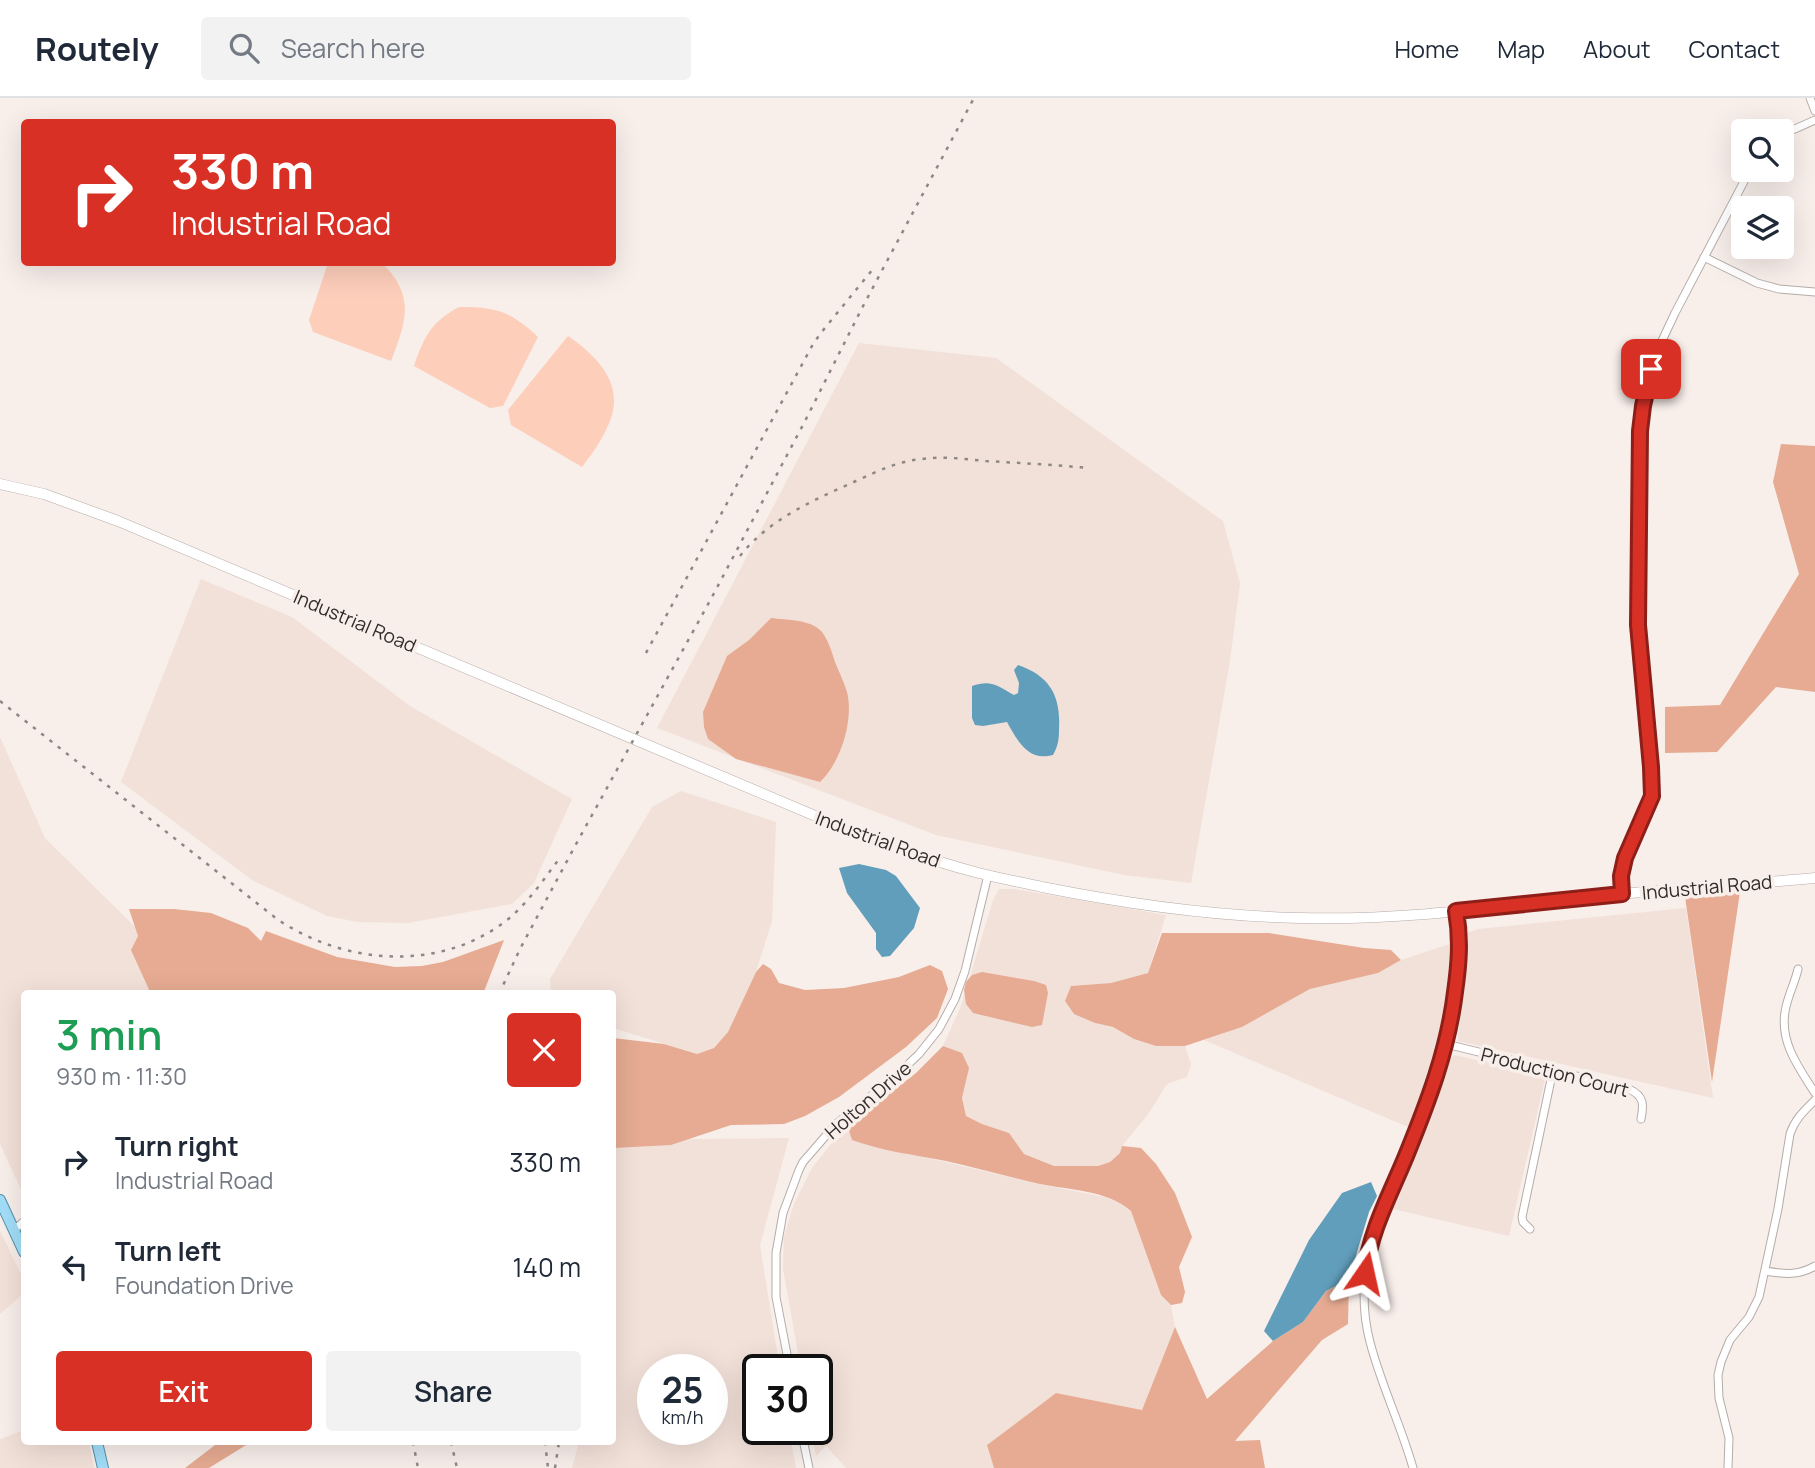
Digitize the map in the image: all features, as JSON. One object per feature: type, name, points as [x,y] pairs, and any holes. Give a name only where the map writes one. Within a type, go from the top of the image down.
[{"type":"main road","name":"Industrial Road","points":[[0,484],[44,494],[118,521],[825,820],[892,846],[988,875],[1098,898],[1180,910],[1300,918],[1358,918],[1456,911],[1815,878]]},
{"type":"main road","points":[[0,1200],[21,1245]]},
{"type":"main road","points":[[98,1445],[103,1468]]},
{"type":"street","points":[[1810,98],[1815,111]]},
{"type":"street","points":[[1794,131],[1815,120]]},
{"type":"street","points":[[1622,894],[1621,876],[1625,858],[1652,796],[1638,625],[1640,431],[1643,406],[1651,369],[1660,345],[1744,182]]},
{"type":"street","points":[[1704,257],[1758,283],[1779,289],[1815,292]]},
{"type":"street","name":"Holton Drive","points":[[787,1354],[776,1297],[776,1253],[783,1213],[799,1170],[836,1124],[898,1074],[939,1029],[955,999],[965,971],[988,875]]},
{"type":"street","points":[[1413,1468],[1369,1341],[1365,1309],[1365,1273],[1376,1225],[1430,1096],[1446,1044],[1452,1017],[1458,957],[1460,929],[1456,911]]},
{"type":"street","points":[[1798,969],[1785,1010],[1785,1034],[1789,1051],[1815,1093]]},
{"type":"street","name":"Production Court","points":[[1446,1044],[1629,1088],[1637,1093],[1643,1104],[1641,1119]]},
{"type":"street","points":[[1530,1229],[1522,1217],[1553,1070]]},
{"type":"street","points":[[1728,1468],[1729,1438],[1719,1398],[1718,1375],[1721,1362],[1730,1340],[1759,1297],[1790,1135],[1799,1115],[1815,1100]]},
{"type":"street","points":[[14,1230],[21,1224]]},
{"type":"street","points":[[1765,1271],[1797,1274],[1815,1266]]},
{"type":"street","points":[[805,1445],[809,1468]]},
{"type":"shaded area","points":[[327,266],[385,266],[393,275],[404,298],[404,322],[391,361],[313,332],[309,320]]},
{"type":"shaded area","points":[[459,307],[502,312],[519,321],[538,337],[503,406],[490,408],[414,366],[430,331],[442,318]]},
{"type":"shaded area","points":[[568,336],[591,354],[608,376],[614,401],[606,430],[582,467],[511,425],[508,410]]},
{"type":"shaded area","points":[[859,343],[996,358],[1223,521],[1240,583],[1230,661],[1191,883],[1124,875],[936,835],[657,728]]},
{"type":"shaded area","points":[[1781,444],[1815,446],[1815,692],[1776,687],[1717,752],[1665,753],[1665,707],[1720,705],[1799,574],[1773,482]]},
{"type":"shaded area","points":[[201,579],[292,617],[410,706],[572,799],[534,883],[512,904],[408,923],[358,922],[327,916],[252,880],[121,782]]},
{"type":"shaded area","points":[[771,618],[805,622],[822,632],[847,692],[849,715],[844,740],[834,763],[820,782],[736,759],[708,739],[704,727],[703,712],[727,656],[749,640]]},
{"type":"shaded area","points":[[0,737],[45,838],[199,990],[21,990],[21,1190],[0,1144]]},
{"type":"shaded area","points":[[681,791],[776,822],[772,921],[756,972],[728,1032],[714,1048],[697,1054],[616,1029],[616,990],[551,990],[550,979],[652,807]]},
{"type":"shaded area","points":[[1741,885],[1712,1082],[1684,890]]},
{"type":"shaded area","points":[[999,889],[1014,889],[1166,915],[1148,973],[1111,983],[1071,986],[1095,1023],[1113,1027],[1134,1039],[1156,1046],[1185,1046],[1191,1064],[1187,1077],[1167,1084],[1149,1113],[1122,1146],[1120,1153],[1110,1162],[1098,1166],[1054,1166],[1024,1154],[1009,1133],[966,1116],[962,1098],[966,1080],[943,1046],[961,1006],[993,900]]},
{"type":"shaded area","points":[[1686,908],[1713,1098],[1458,1041],[1466,933],[1478,929]]},
{"type":"shaded area","points":[[129,909],[174,909],[211,913],[248,928],[261,941],[266,931],[337,957],[395,967],[443,962],[504,940],[485,990],[149,990],[131,950],[138,936]]},
{"type":"shaded area","points":[[1162,933],[1269,933],[1391,950],[1401,960],[1378,973],[1310,989],[1242,1027],[1185,1046],[1156,1046],[1074,1014],[1065,1001],[1071,986],[1111,983],[1148,973]]},
{"type":"shaded area","points":[[1452,943],[1446,1013],[1435,1062],[1408,1127],[1204,1040],[1242,1027],[1310,989],[1378,973],[1401,960]]},
{"type":"shaded area","points":[[763,964],[771,969],[779,983],[805,990],[844,988],[899,977],[930,965],[942,971],[948,989],[937,1018],[906,1047],[839,1097],[805,1116],[784,1124],[731,1125],[671,1145],[616,1148],[616,1038],[664,1044],[697,1054],[714,1048],[728,1032],[756,972]]},
{"type":"shaded area","points":[[982,972],[1046,985],[1048,993],[1042,1025],[1032,1027],[973,1013],[966,1004],[964,990],[972,975]]},
{"type":"shaded area","points":[[943,1046],[962,1053],[969,1068],[962,1098],[966,1116],[1009,1133],[1024,1154],[1054,1166],[1098,1166],[1110,1162],[1120,1153],[1122,1146],[1141,1148],[1156,1164],[1175,1193],[1192,1237],[1179,1267],[1185,1292],[1182,1303],[1171,1305],[1161,1295],[1131,1211],[1111,1199],[852,1140],[849,1131],[853,1122],[916,1073]]},
{"type":"shaded area","points":[[1454,1055],[1542,1074],[1545,1079],[1509,1236],[1393,1209],[1425,1131],[1448,1061]]},
{"type":"shaded area","points":[[849,1131],[852,1140],[1105,1197],[1131,1211],[1161,1295],[1171,1305],[1175,1327],[1142,1410],[1056,1393],[987,1445],[994,1468],[846,1468],[826,1446],[816,1456],[814,1445],[833,1445],[833,1354],[798,1354],[783,1269],[784,1236],[794,1204],[812,1168],[831,1144]]},
{"type":"shaded area","points":[[789,1138],[760,1245],[777,1354],[742,1354],[742,1445],[792,1445],[796,1468],[572,1468],[578,1445],[616,1445],[616,1140]]},
{"type":"shaded area","points":[[0,1231],[21,1274],[21,1296],[0,1314]]},
{"type":"shaded area","points":[[1349,1279],[1348,1324],[1322,1340],[1235,1441],[1260,1440],[1265,1468],[994,1468],[987,1445],[1056,1393],[1142,1410],[1175,1327],[1207,1399],[1273,1341],[1303,1322],[1326,1291]]},
{"type":"shaded area","points":[[21,1431],[21,1445],[90,1445],[94,1468],[0,1468],[0,1439]]},
{"type":"shaded area","points":[[215,1445],[246,1445],[209,1468],[185,1468]]},
{"type":"water","points":[[1018,665],[1046,681],[1055,697],[1059,733],[1053,755],[1037,755],[1024,748],[1007,722],[983,726],[975,725],[972,718],[972,686],[989,683],[1014,695],[1018,693],[1019,683],[1014,670]]},
{"type":"water","points":[[859,864],[886,870],[896,876],[920,908],[914,928],[890,956],[882,957],[876,949],[876,933],[847,893],[839,868]]},
{"type":"water","points":[[1371,1182],[1377,1196],[1369,1212],[1349,1279],[1326,1291],[1303,1322],[1273,1341],[1264,1331],[1309,1240],[1342,1193]]},
{"type":"railway","points":[[501,990],[575,846],[712,597],[974,98]]},
{"type":"railway","points":[[646,653],[812,346],[873,269]]},
{"type":"railway","points":[[740,556],[764,531],[793,512],[872,474],[905,462],[946,458],[1089,468]]},
{"type":"railway","points":[[0,701],[277,919],[302,934],[358,953],[416,956],[473,941],[499,926],[516,912],[559,859]]},
{"type":"railway","points":[[414,1445],[418,1468]]},
{"type":"railway","points":[[452,1445],[457,1468]]},
{"type":"railway","points":[[545,1445],[548,1468]]},
{"type":"railway","points":[[555,1468],[559,1445]]},
{"type":"route","points":[[1365,1273],[1376,1225],[1430,1096],[1446,1044],[1457,979],[1460,929],[1456,911],[1622,894],[1622,866],[1652,796],[1638,625],[1640,431],[1651,369]]}]
